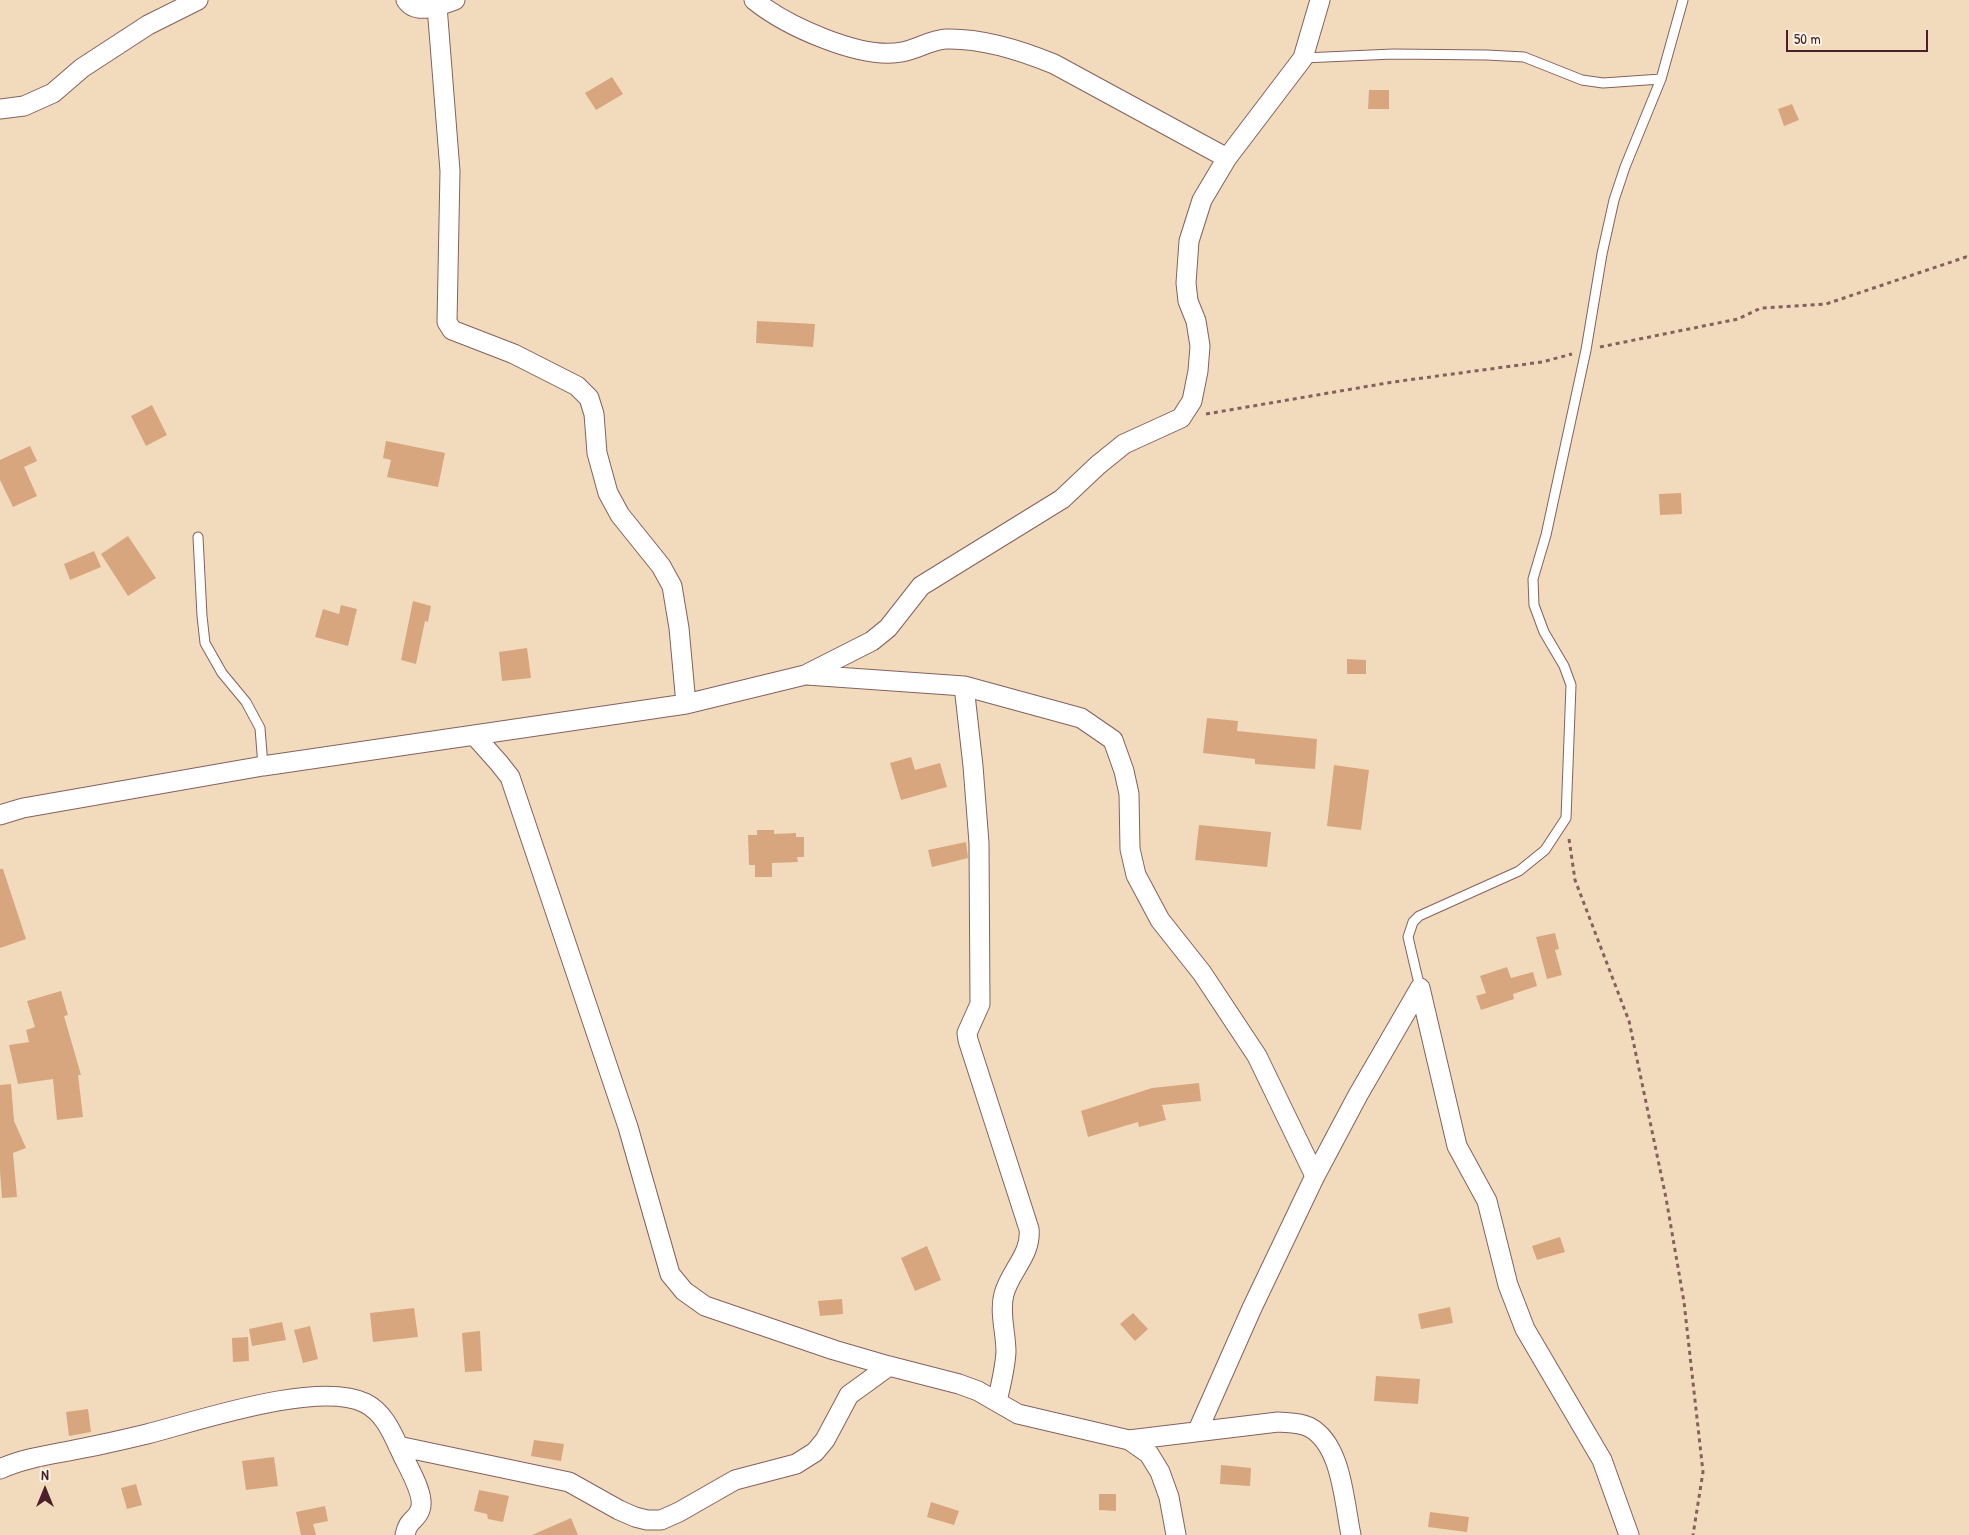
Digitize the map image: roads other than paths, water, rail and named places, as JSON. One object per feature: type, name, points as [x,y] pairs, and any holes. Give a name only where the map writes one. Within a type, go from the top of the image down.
[{"type":"street","points":[[0,109],[24,106],[53,93],[82,68],[148,25],[198,0]]},
{"type":"street","points":[[406,0],[409,4],[423,9],[455,0]]},
{"type":"street","points":[[754,0],[799,29],[860,49],[887,54],[904,52],[931,41],[946,39],[982,42],[1028,53],[1054,64],[1227,158]]},
{"type":"street","points":[[0,815],[23,808],[263,766],[686,704],[805,674],[872,641],[888,628],[921,586],[1062,499],[1098,465],[1124,444],[1181,418],[1192,401],[1198,371],[1200,346],[1196,321],[1188,301],[1186,282],[1190,241],[1202,200],[1227,158],[1303,58],[1320,0]]},
{"type":"street","points":[[437,6],[450,171],[447,322],[452,330],[514,354],[577,386],[589,398],[594,414],[597,453],[608,493],[620,515],[661,566],[672,586],[679,628],[686,704]]},
{"type":"street","points":[[805,674],[964,686],[1081,718],[1113,740],[1129,794],[1130,849],[1136,875],[1160,920],[1202,973],[1257,1056],[1315,1176]]},
{"type":"street","points":[[964,686],[974,766],[979,843],[980,1004],[967,1033],[1030,1237],[1026,1250],[1003,1296],[1006,1352],[997,1402]]},
{"type":"street","points":[[474,735],[500,763],[512,783],[628,1126],[670,1274],[684,1291],[705,1306],[834,1350],[959,1384],[978,1391],[1026,1416],[1129,1440],[1198,1430],[1278,1422],[1309,1427],[1330,1448],[1337,1464],[1351,1535]]},
{"type":"street","points":[[1198,1430],[1252,1308],[1315,1176],[1358,1095],[1420,988]]},
{"type":"street","points":[[1420,988],[1457,1146],[1487,1201],[1516,1310],[1525,1330],[1602,1460],[1629,1535]]},
{"type":"street","points":[[398,1446],[569,1482],[635,1517],[661,1520],[679,1512],[735,1480],[796,1464],[804,1460],[815,1452],[825,1440],[849,1395],[889,1366]]},
{"type":"street","points":[[0,1469],[40,1456],[118,1441],[266,1404],[303,1397],[342,1397],[365,1403],[386,1420],[417,1485],[421,1500],[420,1510],[406,1527],[405,1535]]},
{"type":"street","points":[[1129,1440],[1149,1454],[1160,1472],[1169,1497],[1176,1535]]},
{"type":"lane","points":[[1420,988],[1408,936],[1413,922],[1419,916],[1519,871],[1545,850],[1566,818],[1571,685],[1564,666],[1544,632],[1534,605],[1533,579],[1546,535],[1586,350],[1602,254],[1614,200],[1625,167],[1661,79],[1683,0]]},
{"type":"lane","points":[[1303,58],[1393,54],[1487,55],[1524,58],[1557,68],[1582,80],[1603,83],[1661,79]]},
{"type":"lane","points":[[198,537],[205,643],[222,673],[246,702],[260,728],[263,766]]}]
